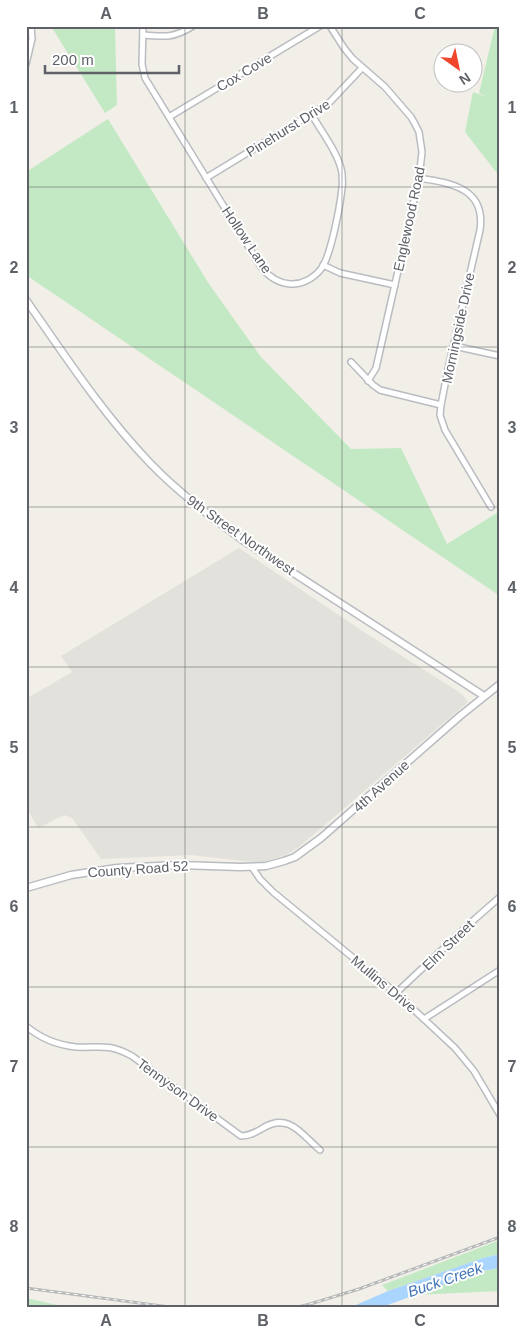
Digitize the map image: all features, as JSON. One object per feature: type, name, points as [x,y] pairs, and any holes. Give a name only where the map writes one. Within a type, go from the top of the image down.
[{"type":"street","points":[[26,64],[32,39],[31,26]]},
{"type":"street","name":"Hollow Lane","points":[[143,26],[143,75],[261,268],[274,280],[288,284],[301,283],[315,275],[323,265]]},
{"type":"street","points":[[143,36],[160,37],[176,35],[193,26]]},
{"type":"street","name":"Cox Cove","points":[[169,117],[320,26]]},
{"type":"street","name":"Englewood Road","points":[[330,26],[344,48],[362,68],[391,93],[415,124],[422,152],[418,178],[376,368],[368,381]]},
{"type":"street","name":"Pinehurst Drive","points":[[206,178],[329,104],[362,68]]},
{"type":"street","points":[[312,114],[336,156],[341,170],[343,186],[329,250],[323,265],[340,273],[395,285]]},
{"type":"street","name":"Morningside Drive","points":[[418,178],[460,187],[472,196],[481,213],[480,230],[441,405],[441,420],[491,508]]},
{"type":"street","name":"9th Street Northwest","points":[[26,300],[114,423],[150,463],[177,489],[244,541],[484,696]]},
{"type":"street","points":[[454,346],[500,356]]},
{"type":"street","points":[[351,362],[368,381],[383,392],[441,405]]},
{"type":"street","name":"4th Avenue","points":[[252,867],[275,864],[295,857],[307,849],[460,716],[500,684]]},
{"type":"street","name":"County Road 52","points":[[26,888],[71,875],[117,868],[192,865],[252,867]]},
{"type":"street","name":"Mullins Drive","points":[[252,867],[260,879],[273,892],[396,993],[455,1048],[481,1081],[500,1115]]},
{"type":"street","name":"Elm Street","points":[[396,993],[500,897]]},
{"type":"street","points":[[424,1018],[500,970]]},
{"type":"street","name":"Tennyson Drive","points":[[26,1026],[38,1035],[57,1043],[74,1046],[107,1046],[132,1056],[241,1136],[250,1135],[275,1122],[285,1122],[295,1128],[320,1150]]},
{"type":"shaded area","points":[[239,548],[364,632],[462,694],[468,702],[299,847],[286,855],[261,863],[191,855],[101,859],[72,818],[64,815],[38,828],[26,807],[26,699],[72,672],[61,656]]},
{"type":"green space","points":[[51,26],[115,26],[117,105],[105,113]]},
{"type":"green space","points":[[495,26],[500,26],[500,177],[465,132],[473,92],[487,97],[479,93],[484,92],[484,72]]},
{"type":"green space","points":[[108,119],[209,284],[261,357],[351,449],[401,448],[447,544],[500,511],[500,596],[26,275],[26,172]]},
{"type":"green space","points":[[500,1240],[500,1254],[483,1258],[388,1291],[382,1285]]},
{"type":"green space","points":[[500,1268],[500,1291],[414,1295],[483,1271]]},
{"type":"green space","points":[[26,1298],[70,1308],[26,1308]]},
{"type":"water","name":"Buck Creek","points":[[500,1254],[500,1268],[482,1271],[379,1308],[349,1308],[388,1291],[483,1258]]},
{"type":"railway","points":[[294,1308],[359,1289],[500,1237]]},
{"type":"railway","points":[[26,1288],[177,1308]]}]
